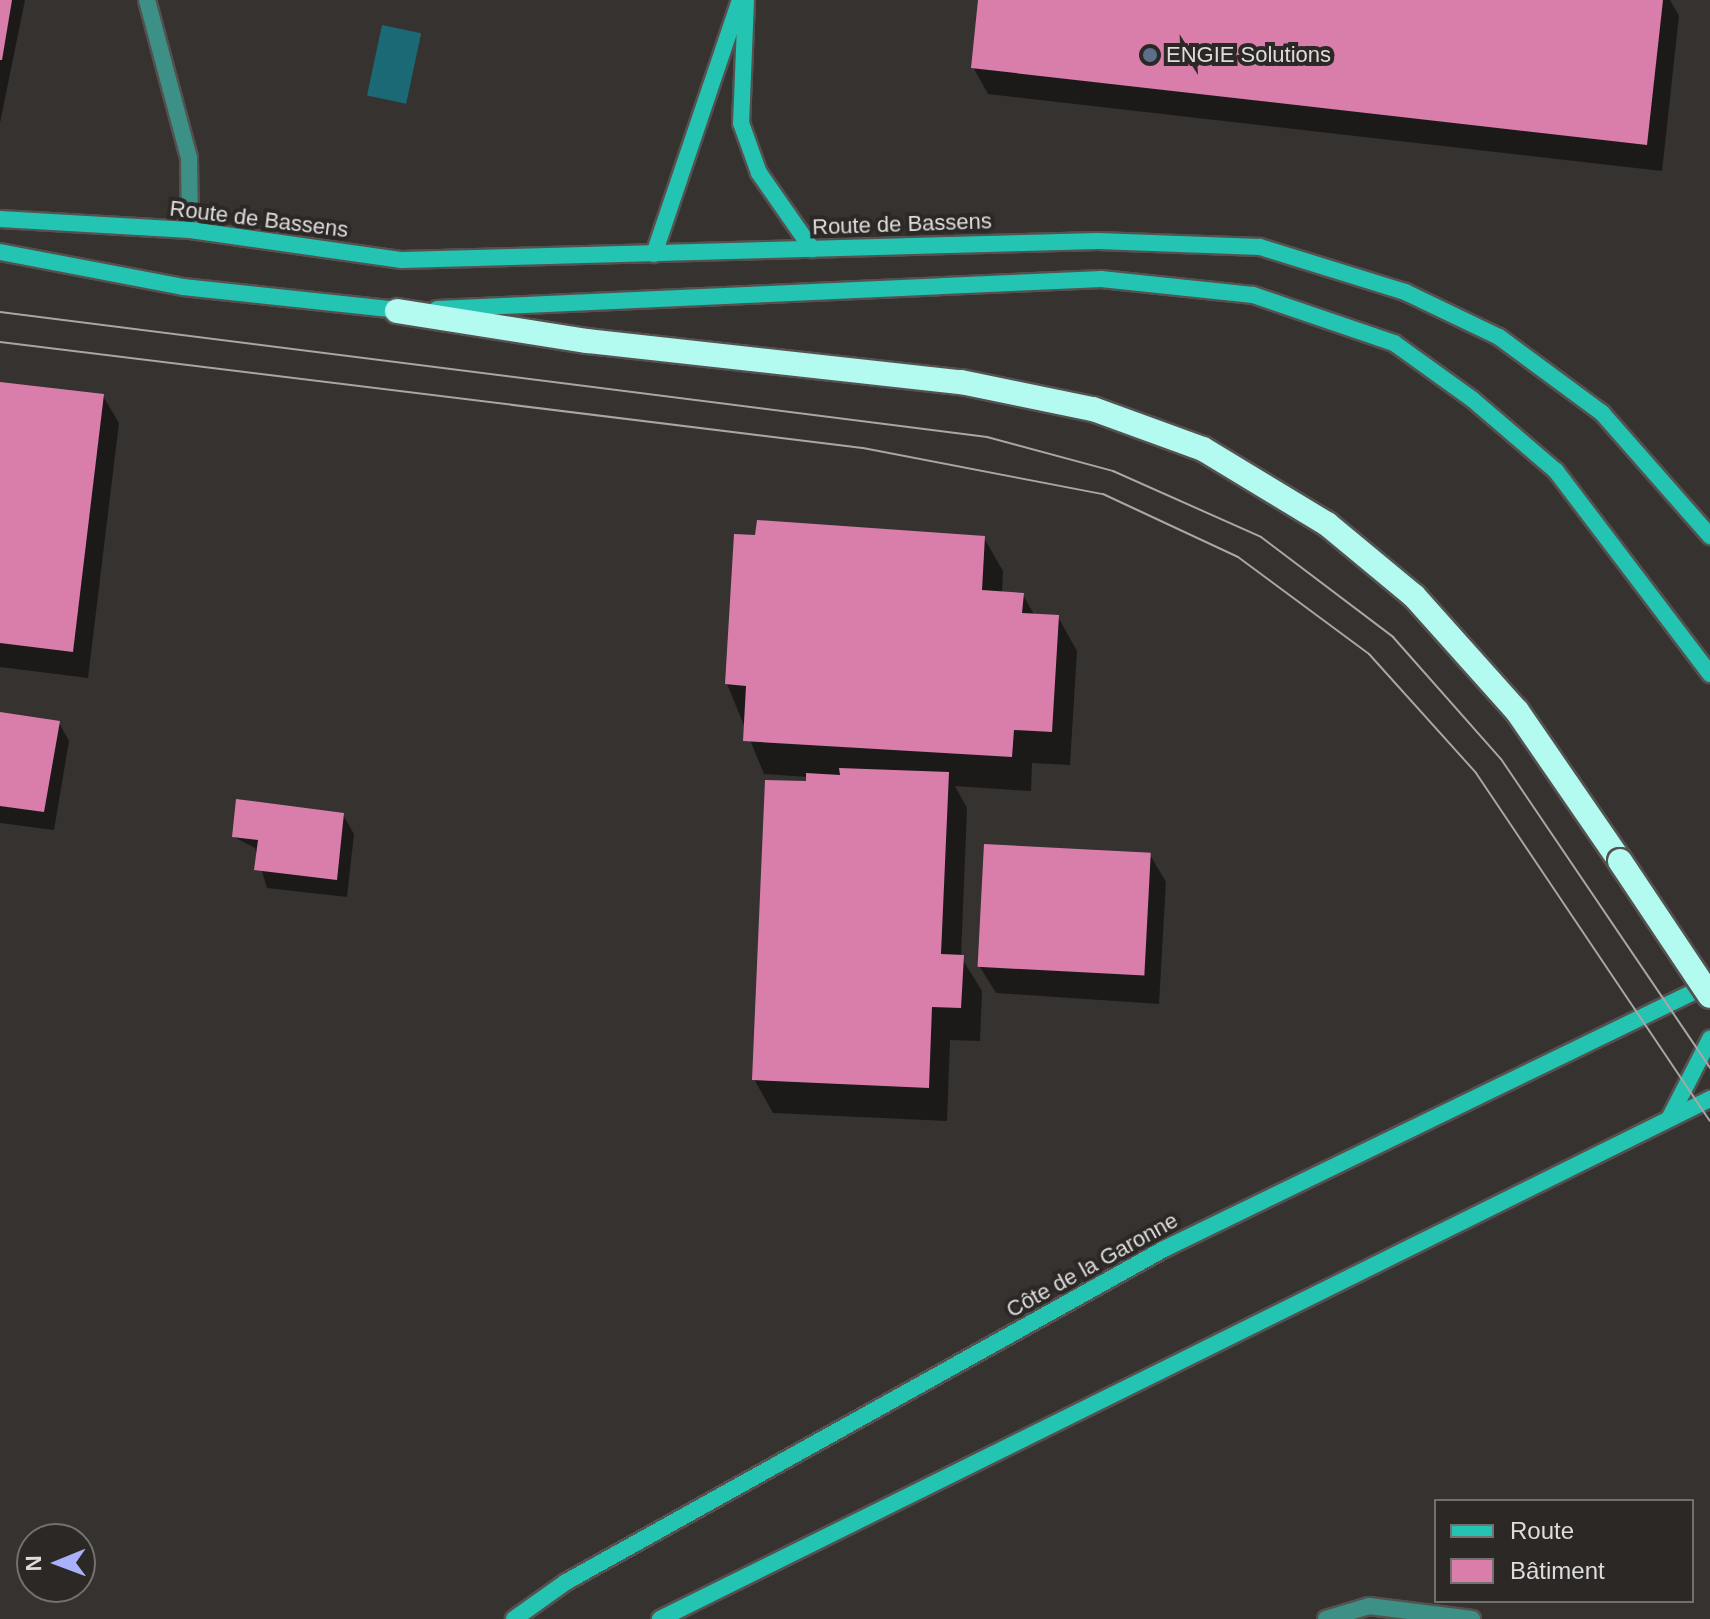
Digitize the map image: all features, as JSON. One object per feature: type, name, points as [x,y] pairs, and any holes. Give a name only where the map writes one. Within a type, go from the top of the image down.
[{"type":"highway","points":[[397,311],[587,341],[961,382],[1093,409],[1203,449],[1327,524],[1414,596],[1517,711],[1710,996]]},
{"type":"main road","points":[[654,254],[740,0]]},
{"type":"main road","points":[[746,0],[741,123],[759,173],[812,249]]},
{"type":"main road","name":"Route de Bassens","points":[[0,219],[190,230],[402,260],[1098,241],[1260,247],[1405,292],[1499,337],[1602,413],[1710,536]]},
{"type":"main road","points":[[0,252],[183,287],[397,311],[1101,279],[1253,295],[1394,343],[1472,399],[1556,471],[1710,674]]},
{"type":"main road","name":"Côte de la Garonne","points":[[514,1619],[566,1582],[1164,1249],[1710,984]]},
{"type":"main road","points":[[1670,1117],[1710,1039]]},
{"type":"main road","points":[[660,1619],[1710,1099]]},
{"type":"street","points":[[147,0],[189,158],[190,230]]},
{"type":"street","points":[[1326,1619],[1369,1606],[1472,1619]]},
{"type":"water","points":[[382,25],[421,33],[406,104],[367,95]]},
{"type":"building","points":[[0,0],[12,0],[2,60],[0,60]]},
{"type":"building","points":[[978,0],[1663,0],[1647,145],[971,68]]},
{"type":"building","points":[[0,382],[104,394],[73,652],[0,643]]},
{"type":"building","points":[[757,520],[985,536],[982,590],[1024,593],[1022,613],[1059,615],[1052,732],[1014,730],[1012,757],[743,741],[746,686],[725,684],[734,534],[755,535]]},
{"type":"building","points":[[0,712],[60,721],[44,812],[0,806]]},
{"type":"building","points":[[839,768],[949,772],[941,954],[964,955],[961,1008],[932,1007],[929,1088],[752,1080],[765,780],[806,781],[806,773],[840,775]]},
{"type":"building","points":[[236,799],[344,813],[337,880],[254,870],[258,840],[232,837]]},
{"type":"building","points":[[984,844],[1151,853],[1144,976],[978,967]]},
{"type":"tram line","points":[[0,312],[987,437],[1113,471],[1261,537],[1393,637],[1501,759],[1710,1068]]},
{"type":"tram line","points":[[0,342],[863,448],[1103,494],[1238,557],[1369,654],[1476,773],[1710,1121]]},
{"type":"place","name":"ENGIE Solutions","points":[[1150,55]]}]
